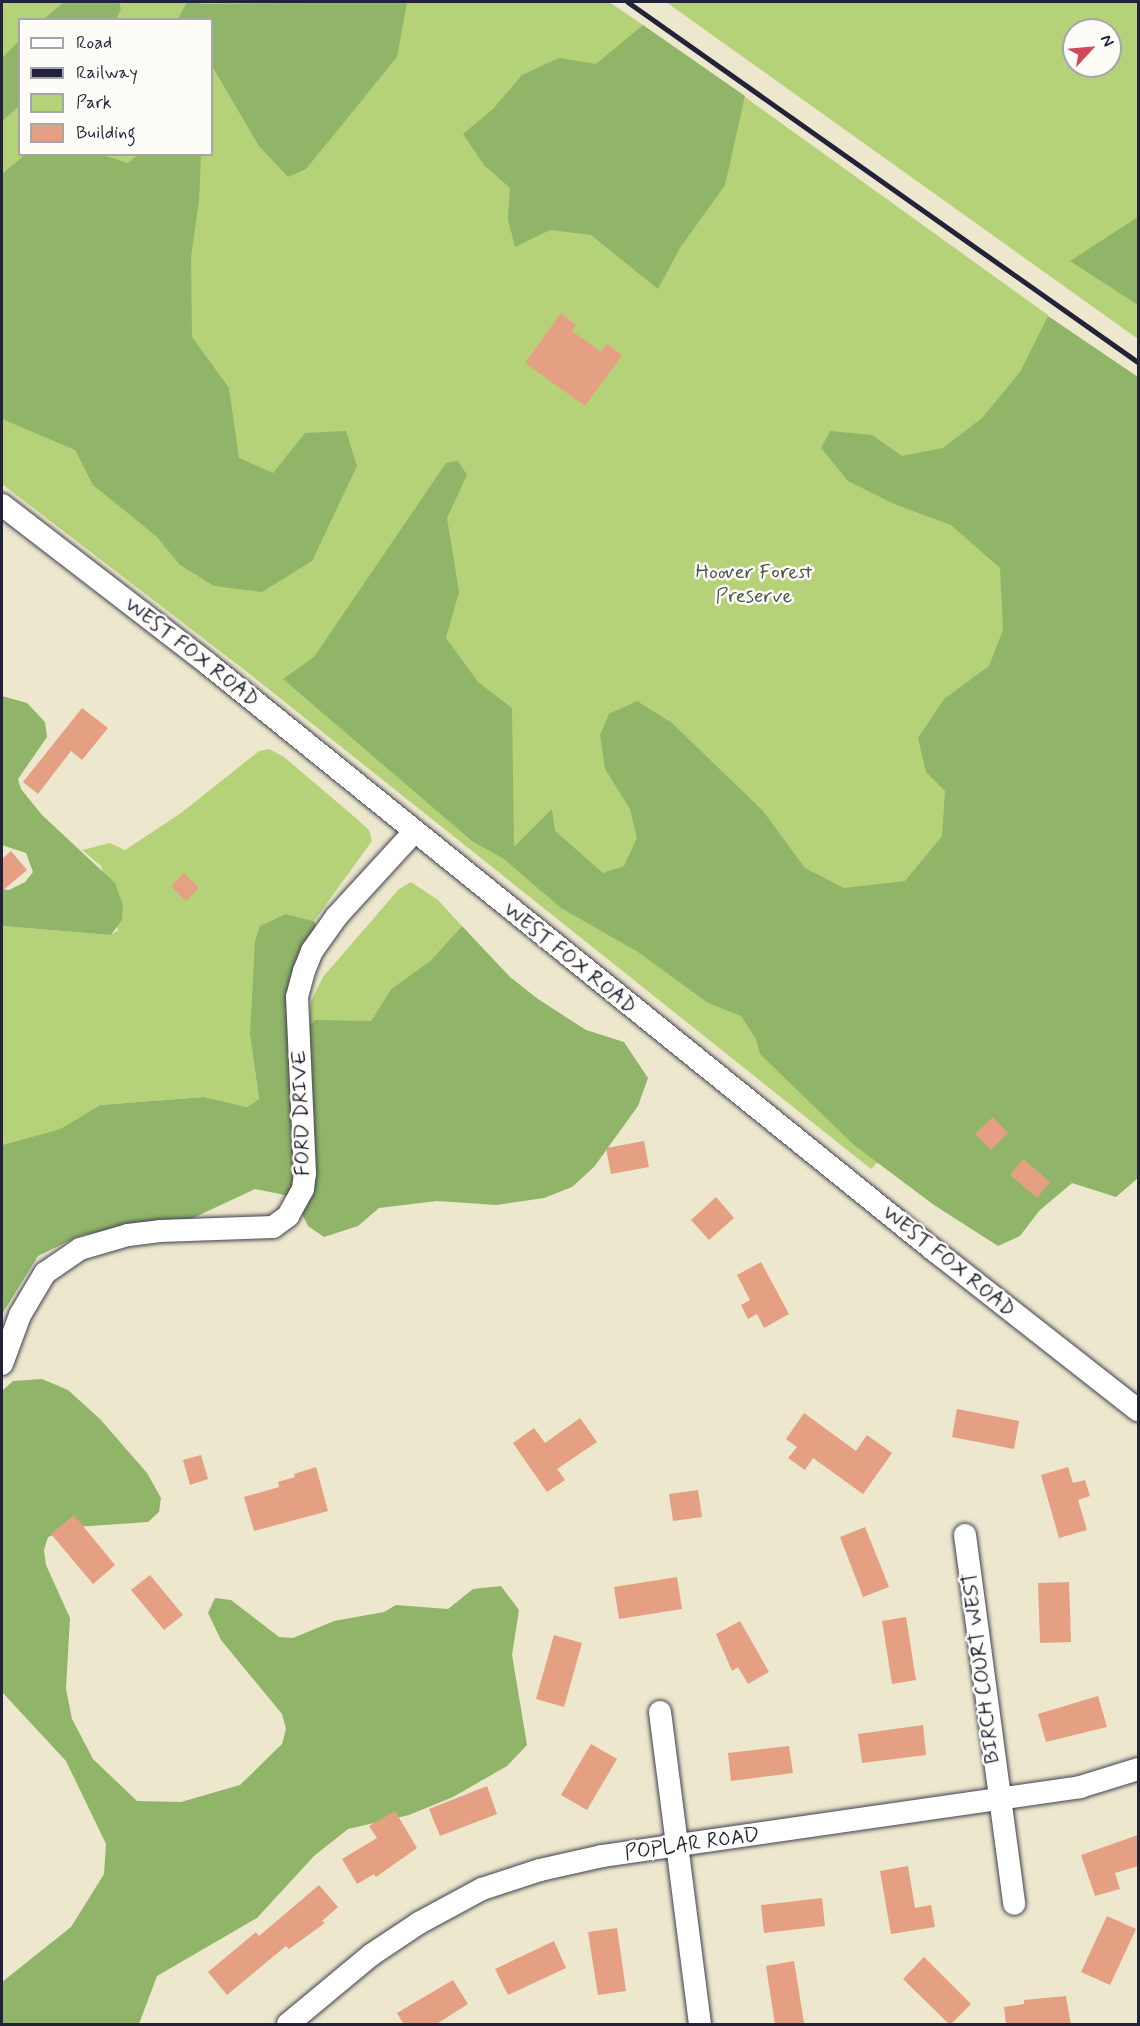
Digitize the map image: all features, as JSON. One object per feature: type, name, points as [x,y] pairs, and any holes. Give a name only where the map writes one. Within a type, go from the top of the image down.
[{"type":"street","name":"WEST FOX ROAD","points":[[2,505],[207,663],[414,832],[1138,1410]]},
{"type":"street","name":"FORD DRIVE","points":[[2,1364],[20,1315],[45,1273],[80,1249],[128,1235],[169,1230],[273,1227],[288,1216],[303,1189],[305,1173],[297,998],[304,971],[312,951],[337,916],[414,832]]},
{"type":"street","name":"BIRCH COURT WEST","points":[[965,1535],[997,1800],[1014,1904]]},
{"type":"street","points":[[660,1712],[679,1845],[700,2025]]},
{"type":"street","name":"POPLAR ROAD","points":[[288,2025],[393,1939],[482,1889],[550,1867],[679,1845],[997,1800],[1080,1786],[1138,1769]]},
{"type":"green space","name":"Hoover Forest Preserve","points":[[2,2],[609,2],[643,25],[636,32],[742,107],[745,97],[1048,315],[1043,995],[871,1169],[251,675],[2,484]]},
{"type":"green space","points":[[64,2],[119,2],[121,9],[116,18],[45,18]]},
{"type":"green space","points":[[187,2],[205,4],[407,2],[397,57],[306,169],[288,177],[259,146],[213,68],[213,18],[179,18]]},
{"type":"green space","points":[[666,2],[1138,2],[1138,339]]},
{"type":"green space","points":[[643,25],[745,96],[725,185],[680,248],[658,289],[591,235],[550,230],[515,247],[508,219],[510,188],[484,165],[463,134],[493,109],[522,75],[559,58],[596,64]]},
{"type":"green space","points":[[18,42],[18,107],[2,121],[2,58]]},
{"type":"green space","points":[[24,156],[106,156],[128,163],[137,156],[201,156],[199,201],[191,257],[192,337],[229,388],[239,458],[273,473],[305,433],[346,431],[357,466],[312,561],[262,592],[214,586],[180,565],[156,536],[93,485],[75,450],[2,419],[2,174]]},
{"type":"green space","points":[[1138,217],[1138,305],[1070,261]]},
{"type":"green space","points":[[1048,316],[1138,377],[1138,1178],[1116,1197],[1072,1183],[1039,1211],[1020,1236],[998,1246],[934,1205],[854,1145],[760,1054],[756,1039],[741,1016],[708,1003],[638,952],[561,908],[504,859],[472,841],[283,679],[314,657],[446,463],[458,461],[467,475],[447,518],[459,592],[446,638],[478,682],[512,708],[514,847],[552,809],[555,831],[603,873],[624,866],[637,838],[630,809],[605,769],[600,735],[609,714],[637,701],[672,723],[763,811],[805,868],[844,888],[905,881],[942,836],[945,791],[926,772],[918,738],[944,699],[989,666],[1003,630],[1000,568],[951,525],[894,504],[848,481],[821,448],[830,431],[872,435],[902,456],[943,448],[982,418],[1020,372]]},
{"type":"green space","points":[[2,696],[27,703],[45,722],[47,737],[18,779],[21,789],[42,815],[115,883],[123,905],[122,920],[111,935],[2,926],[2,889],[9,890],[25,882],[33,872],[26,853],[2,845]]},
{"type":"green space","points":[[269,749],[284,757],[357,819],[369,830],[372,841],[314,921],[286,914],[250,1035],[259,1099],[247,1107],[204,1097],[100,1105],[60,1129],[2,1145],[2,926],[111,935],[118,930],[101,866],[82,850],[110,843],[125,850],[181,813],[259,751]]},
{"type":"green space","points":[[411,882],[438,900],[462,926],[430,961],[391,989],[371,1021],[309,1026],[311,1001],[323,977],[399,889]]},
{"type":"green space","points":[[286,914],[314,921],[317,930],[296,973],[309,1026],[315,1020],[371,1021],[391,989],[430,961],[462,926],[510,977],[538,999],[586,1030],[624,1042],[648,1078],[638,1106],[594,1167],[572,1187],[544,1198],[497,1205],[437,1201],[379,1208],[358,1226],[324,1237],[308,1226],[297,1204],[285,1195],[255,1189],[191,1219],[146,1222],[79,1236],[38,1256],[2,1314],[2,1145],[60,1129],[100,1105],[204,1097],[247,1107],[259,1099],[250,1035],[255,941],[260,926]]},
{"type":"green space","points":[[42,1379],[68,1390],[100,1419],[147,1473],[161,1498],[159,1512],[148,1522],[75,1527],[48,1537],[44,1550],[46,1565],[70,1618],[66,1689],[72,1719],[93,1759],[137,1801],[181,1802],[240,1785],[282,1744],[286,1729],[282,1714],[221,1640],[208,1613],[215,1598],[231,1600],[279,1637],[293,1638],[334,1621],[384,1612],[396,1605],[448,1609],[473,1589],[501,1586],[519,1610],[512,1655],[527,1745],[507,1766],[453,1797],[409,1815],[348,1829],[314,1856],[257,1918],[157,1976],[139,2024],[2,2024],[2,1982],[71,1927],[104,1874],[106,1844],[66,1761],[2,1692],[2,1391],[13,1381]]},
{"type":"building","points":[[561,313],[576,325],[572,331],[601,352],[607,344],[622,355],[585,406],[525,363]]},
{"type":"building","points":[[82,708],[108,728],[82,760],[71,751],[38,794],[23,782]]},
{"type":"building","points":[[11,851],[27,870],[2,891],[2,859]]},
{"type":"building","points":[[184,873],[199,888],[186,901],[171,886]]},
{"type":"building","points":[[993,1117],[1008,1133],[991,1150],[975,1134]]},
{"type":"building","points":[[644,1141],[649,1167],[611,1174],[606,1148]]},
{"type":"building","points":[[1023,1159],[1050,1182],[1037,1198],[1010,1175]]},
{"type":"building","points":[[716,1197],[734,1218],[709,1240],[691,1220]]},
{"type":"building","points":[[761,1262],[789,1314],[764,1328],[757,1314],[748,1319],[741,1305],[750,1300],[737,1275]]},
{"type":"building","points":[[957,1409],[1019,1421],[1014,1449],[952,1437]]},
{"type":"building","points":[[804,1413],[856,1451],[867,1435],[892,1453],[863,1494],[813,1458],[805,1470],[788,1458],[797,1447],[786,1439]]},
{"type":"building","points":[[580,1418],[597,1442],[557,1469],[565,1480],[547,1492],[513,1443],[534,1428],[545,1443]]},
{"type":"building","points":[[201,1455],[208,1479],[190,1485],[183,1460]]},
{"type":"building","points":[[316,1467],[328,1511],[254,1531],[244,1497],[279,1487],[278,1482]]},
{"type":"building","points":[[1068,1467],[1073,1483],[1085,1480],[1090,1496],[1078,1500],[1087,1530],[1059,1538],[1041,1475]]},
{"type":"building","points":[[698,1490],[702,1517],[673,1521],[669,1494]]},
{"type":"building","points":[[74,1515],[115,1565],[93,1584],[51,1534]]},
{"type":"building","points":[[865,1527],[889,1587],[863,1597],[840,1537]]},
{"type":"building","points":[[150,1575],[183,1615],[164,1630],[131,1590]]},
{"type":"building","points":[[677,1577],[682,1609],[619,1619],[614,1587]]},
{"type":"building","points":[[1069,1582],[1071,1642],[1040,1643],[1038,1583]]},
{"type":"building","points":[[906,1617],[916,1680],[892,1684],[882,1621]]},
{"type":"building","points":[[740,1621],[769,1672],[748,1684],[738,1667],[732,1671],[716,1634]]},
{"type":"building","points":[[554,1635],[582,1643],[564,1707],[536,1699]]},
{"type":"building","points":[[1098,1696],[1107,1727],[1046,1742],[1038,1714]]},
{"type":"building","points":[[923,1725],[926,1755],[862,1763],[858,1734]]},
{"type":"building","points":[[591,1744],[617,1759],[587,1810],[561,1795]]},
{"type":"building","points":[[789,1746],[793,1773],[731,1781],[728,1753]]},
{"type":"building","points":[[487,1786],[497,1814],[440,1836],[429,1809]]},
{"type":"building","points":[[395,1811],[417,1848],[376,1877],[374,1874],[357,1884],[342,1859],[377,1838],[369,1826]]},
{"type":"building","points":[[1138,1835],[1138,1866],[1115,1873],[1120,1889],[1095,1896],[1081,1855]]},
{"type":"building","points":[[908,1866],[915,1908],[931,1905],[935,1927],[891,1934],[880,1871]]},
{"type":"building","points":[[319,1885],[338,1907],[322,1921],[325,1923],[289,1949],[286,1946],[227,1995],[208,1972],[256,1932],[259,1936]]},
{"type":"building","points":[[822,1898],[825,1926],[764,1933],[761,1905]]},
{"type":"building","points":[[1107,1916],[1136,1929],[1110,1985],[1081,1972]]},
{"type":"building","points":[[617,1928],[626,1991],[598,1995],[588,1932]]},
{"type":"building","points":[[554,1941],[566,1968],[508,1995],[495,1969]]},
{"type":"building","points":[[924,1957],[971,2004],[950,2025],[903,1979]]},
{"type":"building","points":[[794,1961],[804,2023],[775,2025],[766,1966]]},
{"type":"building","points":[[453,1980],[468,2004],[435,2025],[404,2025],[397,2013]]},
{"type":"building","points":[[1066,1996],[1071,2025],[1006,2025],[1004,2007],[1024,2004],[1024,2000]]},
{"type":"railway","points":[[628,2],[1138,362]]}]
